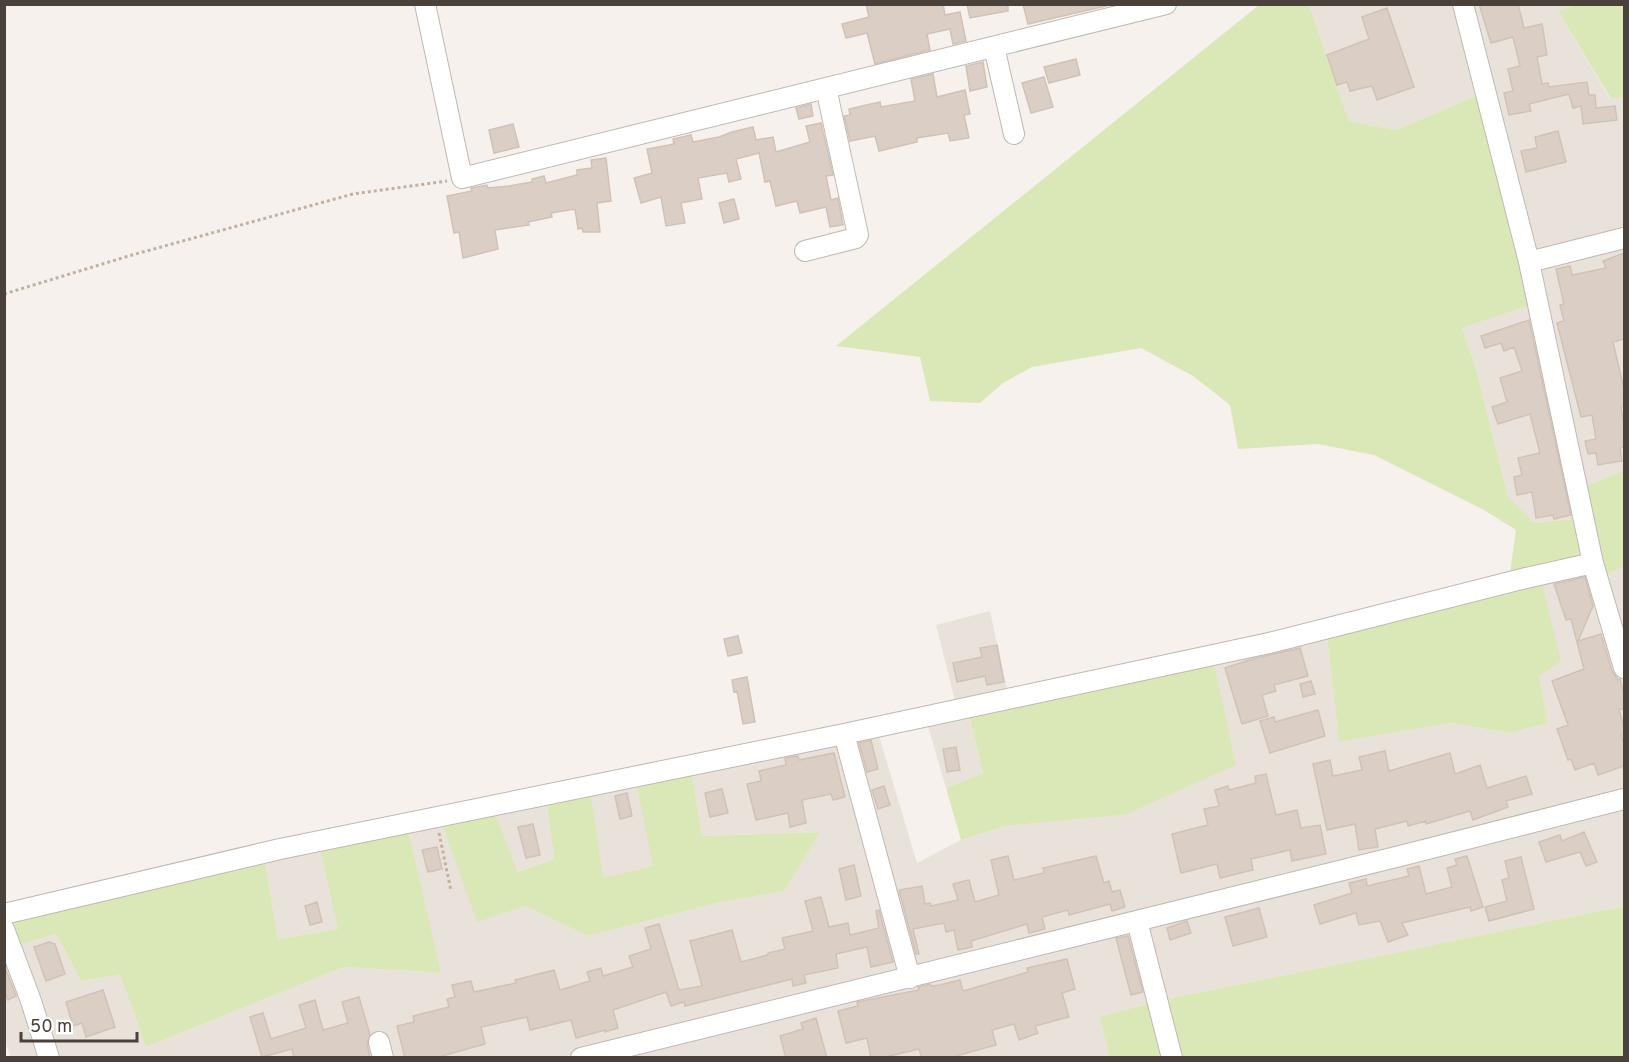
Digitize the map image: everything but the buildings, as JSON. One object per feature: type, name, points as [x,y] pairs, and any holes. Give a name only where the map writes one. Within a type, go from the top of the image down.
[{"type":"street","points":[[425,4],[462,178],[1166,4]]},
{"type":"street","points":[[1463,4],[1528,262],[1593,563],[1624,668]]},
{"type":"street","points":[[994,47],[1014,134]]},
{"type":"street","points":[[805,250],[856,238],[858,235],[826,88]]},
{"type":"street","points":[[1528,262],[1624,238]]},
{"type":"street","points":[[4,914],[280,849],[844,734],[1269,643],[1593,563]]},
{"type":"street","points":[[844,734],[910,978]]},
{"type":"street","points":[[581,1058],[1624,799]]},
{"type":"street","points":[[1137,921],[1172,1058]]},
{"type":"street","points":[[4,929],[49,1058]]},
{"type":"path","points":[[4,294],[132,255],[353,194],[462,178]]},
{"type":"path","points":[[436,817],[451,891]]},
{"type":"shaded area","points":[[1309,5],[1577,5],[1558,11],[1610,99],[1624,97],[1624,470],[1584,487],[1583,518],[1534,523],[1508,496],[1477,372],[1462,328],[1537,303],[1485,92],[1396,130],[1349,121]]},
{"type":"shaded area","points":[[1594,561],[1624,670],[1624,906],[1157,1001],[1101,1017],[1110,1057],[11,1058],[5,1041],[5,949],[56,934],[81,981],[120,975],[146,1047],[344,967],[440,973],[407,825],[440,818],[525,906],[588,936],[722,902],[784,891],[819,832],[702,836],[691,767],[876,726],[917,863],[961,840],[1006,826],[1124,815],[1212,654],[1326,628],[1339,742],[1451,723],[1509,733],[1548,723],[1539,676],[1540,577]]},
{"type":"shaded area","points":[[1624,567],[1624,657],[1602,576]]},
{"type":"shaded area","points":[[990,611],[1008,694],[956,705],[936,625]]},
{"type":"shaded area","points":[[967,707],[983,773],[946,788],[925,716]]},
{"type":"shaded area","points":[[635,777],[654,866],[602,879],[590,787]]},
{"type":"shaded area","points":[[546,797],[554,859],[516,872],[493,806]]},
{"type":"shaded area","points":[[319,844],[339,929],[278,939],[264,856]]},
{"type":"green space","points":[[1259,5],[1309,5],[1349,121],[1396,130],[1485,92],[1537,303],[1462,328],[1477,372],[1508,496],[1534,523],[1583,518],[1584,487],[1624,470],[1624,567],[1602,576],[1597,559],[1540,575],[1561,661],[1539,676],[1548,723],[1509,733],[1451,723],[1339,742],[1326,628],[1509,580],[1516,530],[1484,510],[1374,455],[1318,444],[1238,449],[1230,405],[1193,376],[1141,348],[1032,367],[1003,383],[980,403],[930,401],[920,357],[836,346]]},
{"type":"green space","points":[[1577,5],[1624,5],[1624,97],[1611,99],[1558,11]]},
{"type":"green space","points":[[1212,654],[1236,765],[1124,815],[1006,826],[961,840],[946,788],[983,773],[967,707]]},
{"type":"green space","points":[[691,767],[702,836],[820,832],[784,891],[722,902],[588,936],[525,906],[477,922],[440,818],[493,806],[517,872],[554,859],[546,797],[590,787],[603,878],[653,866],[635,777]]},
{"type":"green space","points":[[407,825],[441,973],[344,967],[146,1047],[120,975],[81,981],[56,934],[5,949],[5,910],[264,856],[278,939],[338,929],[319,844]]},
{"type":"green space","points":[[1624,906],[1624,1057],[1110,1057],[1100,1017],[1157,1001]]}]
